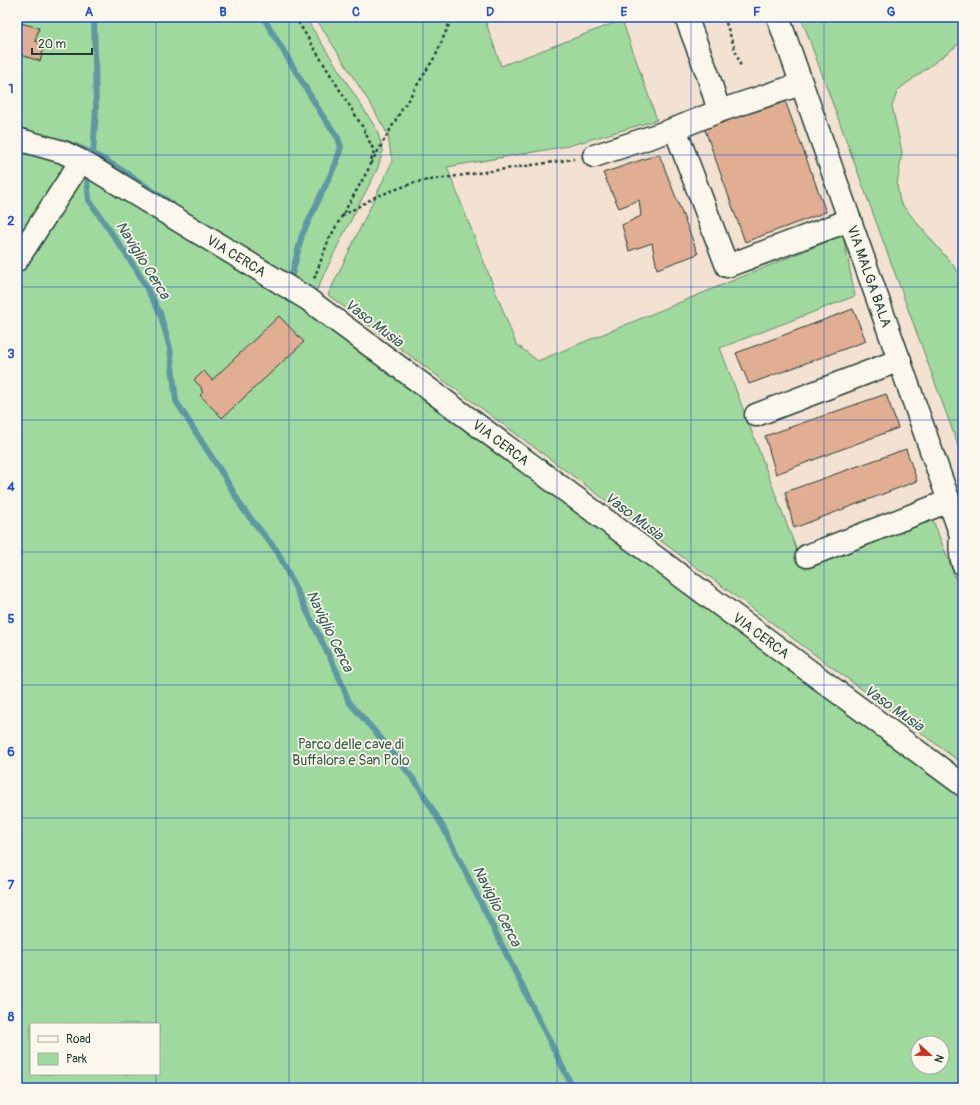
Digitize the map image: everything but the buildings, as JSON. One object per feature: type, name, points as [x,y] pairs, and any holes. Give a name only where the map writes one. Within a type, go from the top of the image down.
[{"type":"street","points":[[686,17],[708,75],[719,111]]},
{"type":"street","name":"VIA MALGA BALA","points":[[778,17],[962,536],[960,546],[963,564]]},
{"type":"street","points":[[594,156],[676,129],[719,111],[801,84]]},
{"type":"street","points":[[676,129],[727,266],[850,220]]},
{"type":"street","name":"VIA CERCA","points":[[17,139],[63,152],[81,161],[306,298],[963,785]]},
{"type":"street","points":[[17,260],[81,161]]},
{"type":"street","points":[[756,415],[900,360]]},
{"type":"street","points":[[806,556],[949,501]]},
{"type":"path","points":[[295,17],[362,126],[374,151],[368,170]]},
{"type":"path","points":[[312,285],[329,239],[401,111],[436,54],[452,17]]},
{"type":"path","points":[[724,17],[742,67]]},
{"type":"path","points":[[342,216],[375,197],[416,182],[594,156]]},
{"type":"green space","name":"Parco delle cave di Buffalora e San Polo","points":[[17,17],[305,17],[377,130],[383,151],[377,170],[339,243],[309,306],[963,793],[963,1088],[17,1088]]},
{"type":"green space","points":[[315,17],[484,17],[501,66],[622,20],[657,120],[568,146],[447,167],[516,344],[538,361],[843,235],[855,296],[720,348],[800,559],[929,510],[963,598],[963,764],[328,295],[392,162],[388,135],[373,108]]},
{"type":"green space","points":[[801,17],[963,17],[963,41],[898,90],[892,106],[902,152],[897,185],[900,202],[963,277],[963,459]]},
{"type":"waterway","name":"Naviglio Cerca","points":[[93,156],[96,108],[94,17]]},
{"type":"waterway","name":"Vaso Musia","points":[[263,17],[322,115],[338,138],[341,147],[336,163],[302,235],[290,282]]},
{"type":"waterway","name":"Vaso Musia","points":[[67,143],[94,154],[108,162],[172,204]]},
{"type":"waterway","name":"Naviglio Cerca","points":[[87,180],[89,200],[138,272],[160,313],[170,348],[176,401],[224,476],[243,509],[277,551],[337,672],[349,702],[384,742],[418,785],[443,827],[573,1088]]}]
